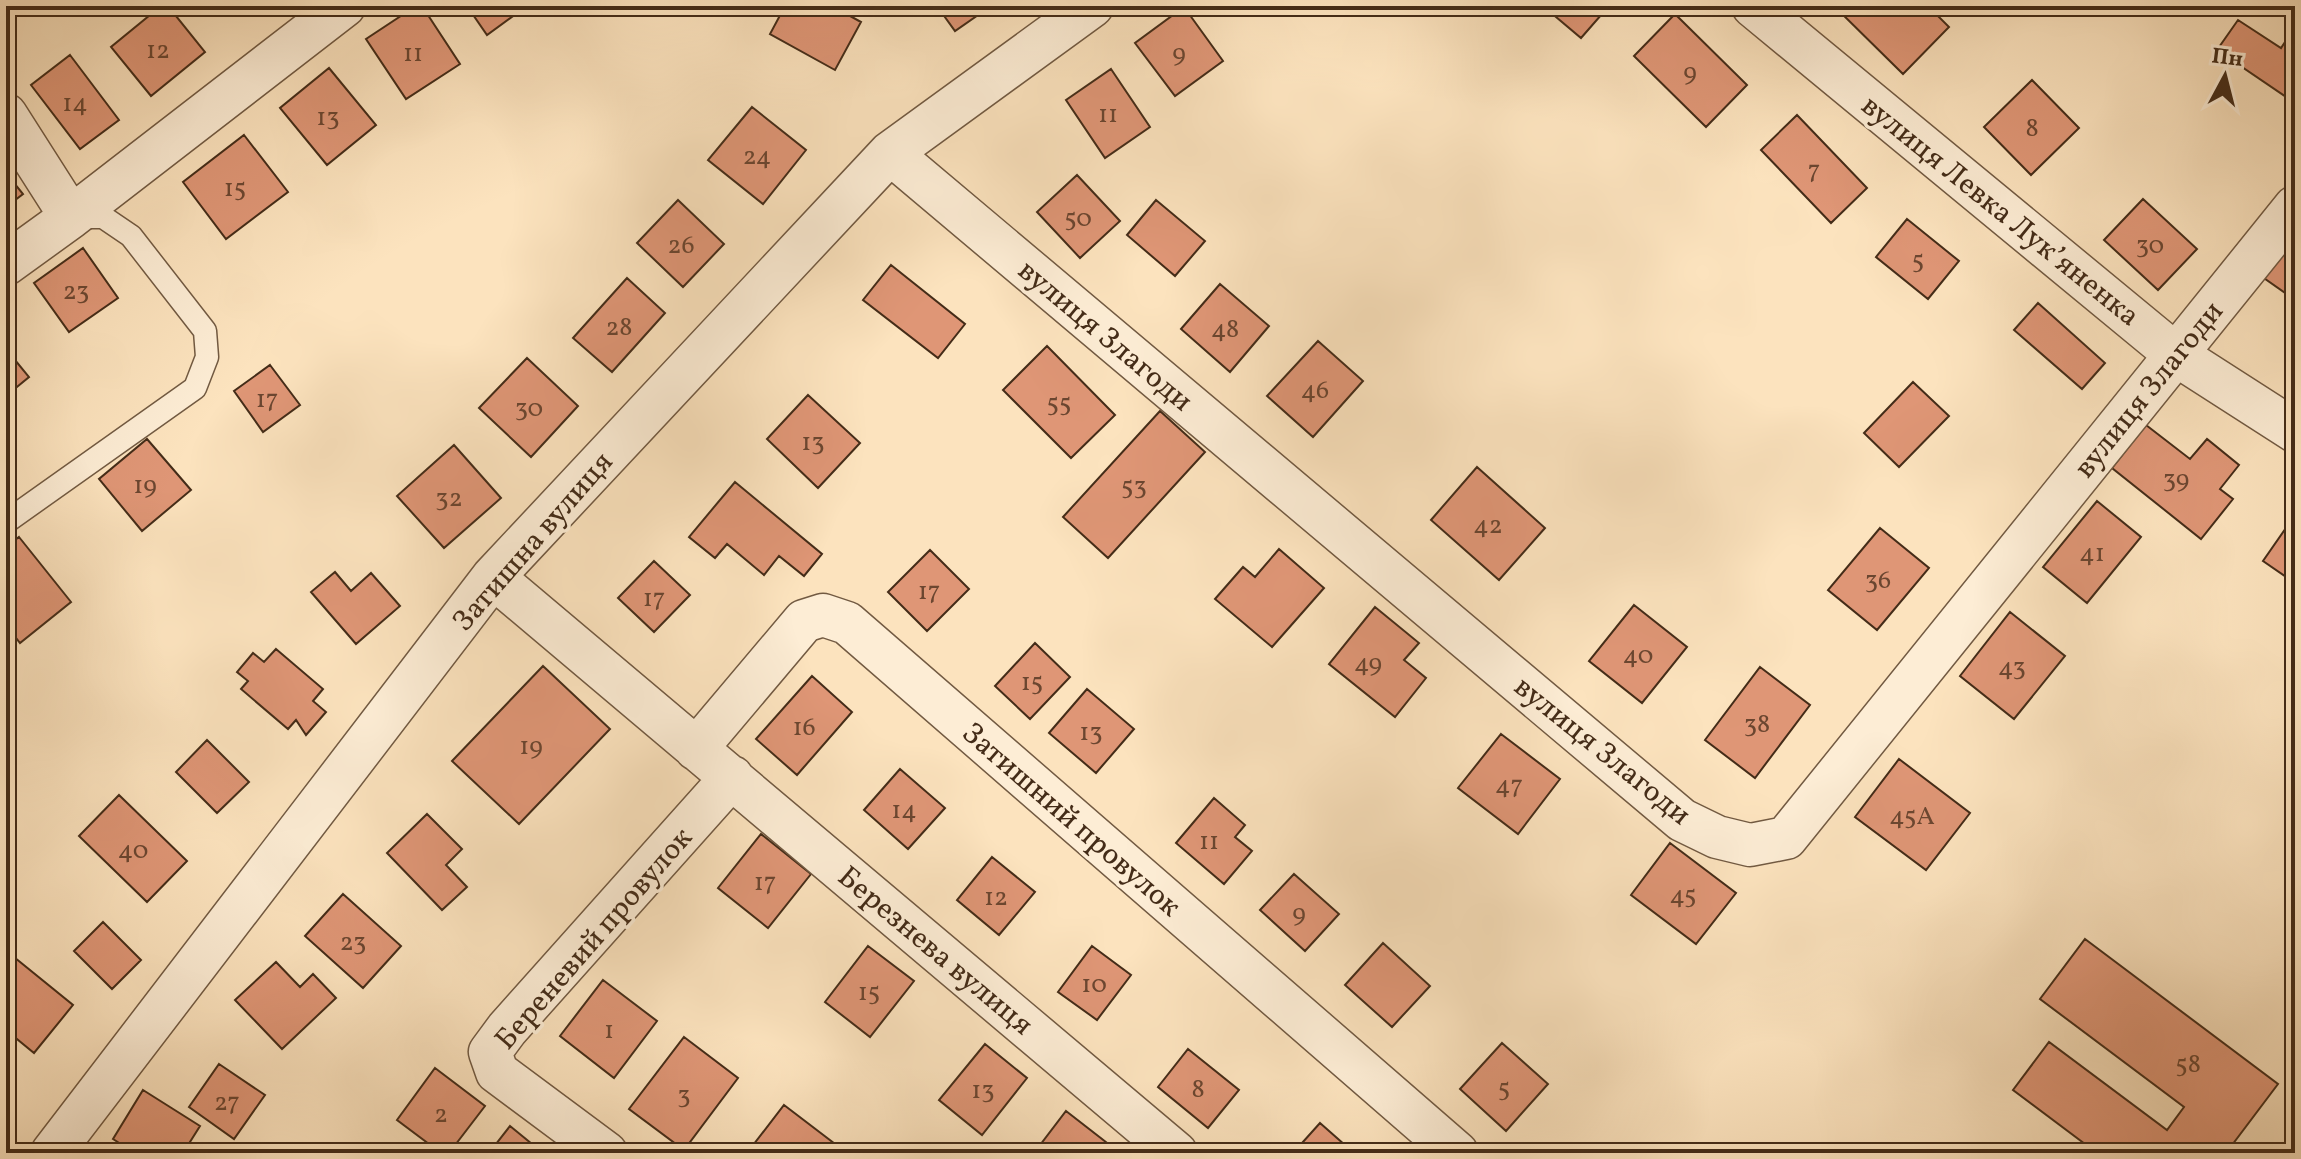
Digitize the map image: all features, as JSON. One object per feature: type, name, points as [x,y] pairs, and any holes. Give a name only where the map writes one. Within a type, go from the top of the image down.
[{"type":"street","points":[[6,264],[344,6]]},
{"type":"street","name":"Затишна вулиця","points":[[52,1153],[493,577],[890,153],[1092,6]]},
{"type":"street","name":"вулиця Левка Лукʼяненка","points":[[1753,6],[2175,354],[2295,431]]},
{"type":"street","points":[[6,115],[71,217]]},
{"type":"street","name":"вулиця Злагоди","points":[[890,153],[1682,820],[1717,837],[1750,845],[1786,838],[2295,207]]},
{"type":"street","name":"Березнева вулиця","points":[[493,577],[1176,1153]]},
{"type":"street","name":"Затишний провулок","points":[[696,749],[804,621],[823,615],[847,623],[1457,1153]]},
{"type":"street","name":"Береневий провулок","points":[[606,1153],[497,1072],[490,1052],[732,777]]},
{"type":"lane","points":[[6,522],[195,388],[207,357],[205,331],[131,236],[103,217],[71,217]]},
{"type":"building","points":[[161,6],[168,6],[205,52],[151,96],[111,47]]},
{"type":"building","points":[[416,6],[422,6],[460,64],[406,99],[366,39]]},
{"type":"building","points":[[467,6],[527,6],[487,35]]},
{"type":"building","points":[[785,6],[832,6],[861,22],[835,70],[770,34]]},
{"type":"building","points":[[937,6],[991,6],[955,31]]},
{"type":"building","points":[[1543,6],[1609,6],[1581,38]]},
{"type":"building","points":[[1834,6],[1928,6],[1949,27],[1903,74]]},
{"type":"building","points":[[1184,7],[1223,61],[1175,96],[1135,43]]},
{"type":"building","points":[[1675,14],[1747,85],[1706,127],[1634,56]]},
{"type":"building","points":[[2238,20],[2281,48],[2293,30],[2295,32],[2295,103],[2217,50]]},
{"type":"building","points":[[70,55],[119,120],[80,149],[31,85]]},
{"type":"building","points":[[329,68],[376,125],[327,165],[280,108]]},
{"type":"building","points":[[1111,69],[1150,127],[1105,158],[1066,100]]},
{"type":"building","points":[[2032,80],[2079,128],[2031,175],[1984,127]]},
{"type":"building","points":[[752,107],[806,150],[763,204],[708,160]]},
{"type":"building","points":[[1797,115],[1867,188],[1831,223],[1761,150]]},
{"type":"building","points":[[244,135],[288,192],[226,239],[183,182]]},
{"type":"building","points":[[6,173],[23,194],[6,207]]},
{"type":"building","points":[[1077,175],[1120,221],[1080,258],[1037,212]]},
{"type":"building","points":[[2143,199],[2197,249],[2158,290],[2104,240]]},
{"type":"building","points":[[678,200],[724,244],[683,287],[637,243]]},
{"type":"building","points":[[1156,200],[1205,241],[1175,276],[1127,235]]},
{"type":"building","points":[[1907,219],[1959,261],[1928,299],[1876,257]]},
{"type":"building","points":[[2288,239],[2295,244],[2295,300],[2261,276]]},
{"type":"building","points":[[83,248],[118,298],[69,332],[34,283]]},
{"type":"building","points":[[891,265],[965,324],[938,358],[863,300]]},
{"type":"building","points":[[627,278],[665,313],[612,372],[573,338]]},
{"type":"building","points":[[1220,284],[1269,326],[1230,372],[1181,329]]},
{"type":"building","points":[[2038,303],[2105,363],[2082,389],[2014,330]]},
{"type":"building","points":[[1318,341],[1363,381],[1313,437],[1267,396]]},
{"type":"building","points":[[1047,346],[1115,415],[1071,458],[1003,390]]},
{"type":"building","points":[[6,349],[29,377],[6,396]]},
{"type":"building","points":[[527,358],[578,406],[531,457],[479,408]]},
{"type":"building","points":[[270,365],[300,405],[263,432],[234,391]]},
{"type":"building","points":[[1913,382],[1949,416],[1899,467],[1864,433]]},
{"type":"building","points":[[808,395],[860,443],[818,488],[767,439]]},
{"type":"building","points":[[1160,411],[1205,452],[1108,558],[1063,517]]},
{"type":"building","points":[[2146,425],[2190,459],[2207,439],[2239,465],[2220,489],[2233,499],[2201,539],[2112,468]]},
{"type":"building","points":[[147,439],[191,490],[142,531],[99,479]]},
{"type":"building","points":[[454,445],[501,498],[444,548],[397,496]]},
{"type":"building","points":[[1477,467],[1545,528],[1499,580],[1431,520]]},
{"type":"building","points":[[735,482],[822,554],[804,576],[779,556],[764,575],[727,544],[715,558],[689,537]]},
{"type":"building","points":[[2097,501],[2141,537],[2087,603],[2043,567]]},
{"type":"building","points":[[2295,515],[2295,583],[2263,561]]},
{"type":"building","points":[[1880,528],[1929,568],[1877,630],[1828,590]]},
{"type":"building","points":[[19,537],[71,602],[20,643],[6,625],[6,547]]},
{"type":"building","points":[[1279,549],[1324,588],[1272,647],[1215,599],[1243,567],[1255,577]]},
{"type":"building","points":[[930,550],[969,589],[927,631],[888,592]]},
{"type":"building","points":[[654,561],[690,595],[654,632],[618,598]]},
{"type":"building","points":[[335,572],[351,591],[371,573],[400,606],[356,644],[311,592]]},
{"type":"building","points":[[1634,605],[1687,647],[1642,703],[1589,661]]},
{"type":"building","points":[[1375,607],[1419,643],[1404,660],[1426,678],[1395,717],[1329,664]]},
{"type":"building","points":[[2010,612],[2065,656],[2014,719],[1960,676]]},
{"type":"building","points":[[1035,643],[1070,677],[1030,719],[995,686]]},
{"type":"building","points":[[276,649],[323,689],[313,701],[326,712],[306,735],[296,720],[288,729],[241,689],[248,681],[237,672],[253,653],[264,662]]},
{"type":"building","points":[[543,666],[610,729],[519,824],[452,761]]},
{"type":"building","points":[[1760,667],[1810,705],[1755,778],[1705,740]]},
{"type":"building","points":[[812,676],[852,712],[797,775],[756,739]]},
{"type":"building","points":[[1087,689],[1134,729],[1096,773],[1049,733]]},
{"type":"building","points":[[1501,734],[1560,779],[1518,834],[1458,788]]},
{"type":"building","points":[[207,740],[249,782],[217,813],[176,772]]},
{"type":"building","points":[[1899,759],[1970,813],[1926,870],[1855,817]]},
{"type":"building","points":[[900,769],[945,808],[908,849],[864,810]]},
{"type":"building","points":[[119,795],[187,861],[147,902],[79,836]]},
{"type":"building","points":[[1214,798],[1245,825],[1235,837],[1252,851],[1224,884],[1176,843]]},
{"type":"building","points":[[427,814],[462,849],[446,865],[467,887],[442,910],[387,853]]},
{"type":"building","points":[[761,834],[811,874],[768,928],[718,888]]},
{"type":"building","points":[[1670,843],[1736,893],[1696,944],[1631,895]]},
{"type":"building","points":[[992,857],[1035,892],[999,935],[957,900]]},
{"type":"building","points":[[1294,874],[1339,914],[1305,951],[1260,910]]},
{"type":"building","points":[[343,894],[401,946],[363,988],[305,936]]},
{"type":"building","points":[[103,922],[141,960],[112,989],[74,951]]},
{"type":"building","points":[[2085,939],[2278,1084],[2226,1153],[2097,1153],[2013,1090],[2049,1042],[2167,1130],[2184,1107],[2040,999]]},
{"type":"building","points":[[1383,943],[1430,986],[1392,1027],[1345,985]]},
{"type":"building","points":[[868,946],[914,981],[870,1037],[825,1002]]},
{"type":"building","points":[[1092,946],[1131,975],[1097,1020],[1058,992]]},
{"type":"building","points":[[9,953],[73,1005],[34,1053],[6,1030],[6,957]]},
{"type":"building","points":[[276,962],[300,987],[313,974],[336,998],[282,1049],[235,1000]]},
{"type":"building","points":[[603,980],[657,1021],[614,1078],[560,1036]]},
{"type":"building","points":[[684,1037],[738,1078],[684,1150],[629,1109]]},
{"type":"building","points":[[1502,1043],[1548,1084],[1506,1131],[1460,1089]]},
{"type":"building","points":[[985,1044],[1027,1078],[982,1135],[939,1100]]},
{"type":"building","points":[[1188,1049],[1239,1090],[1208,1128],[1158,1087]]},
{"type":"building","points":[[219,1064],[265,1095],[234,1139],[189,1107]]},
{"type":"building","points":[[435,1068],[485,1106],[449,1153],[441,1153],[397,1120]]},
{"type":"building","points":[[143,1090],[200,1126],[183,1153],[135,1153],[113,1139]]},
{"type":"building","points":[[784,1105],[839,1147],[835,1153],[747,1153]]},
{"type":"building","points":[[1066,1111],[1120,1153],[1034,1153]]},
{"type":"building","points":[[1320,1123],[1354,1153],[1293,1153]]},
{"type":"building","points":[[510,1126],[543,1153],[489,1153]]}]
